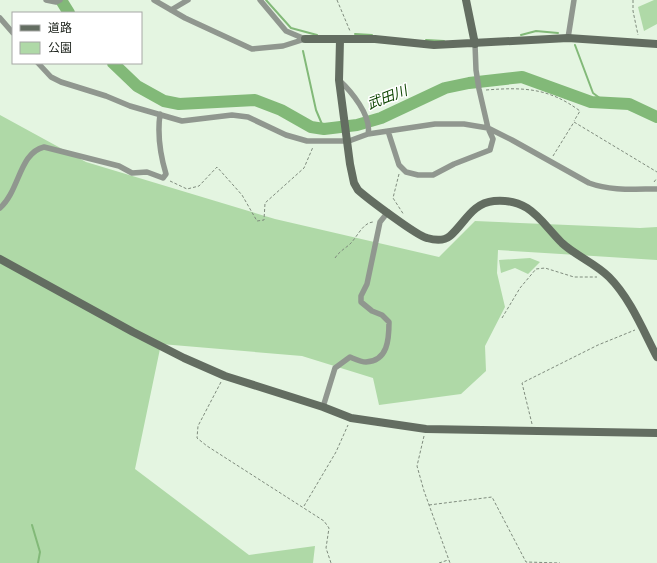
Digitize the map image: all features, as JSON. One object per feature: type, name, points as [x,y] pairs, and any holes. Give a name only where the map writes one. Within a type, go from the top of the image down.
[{"type":"street","points":[[46,0],[58,1]]},
{"type":"street","points":[[154,0],[171,10],[252,49],[283,46],[305,39],[340,40],[353,38],[428,44],[475,44],[568,38],[657,44]]},
{"type":"street","points":[[171,10],[188,0]]},
{"type":"street","points":[[260,0],[286,31],[305,39]]},
{"type":"street","points":[[388,131],[402,168],[412,174],[429,176],[454,164],[486,153],[490,150],[493,139],[488,128],[476,70],[475,44],[466,0]]},
{"type":"street","points":[[568,38],[574,0]]},
{"type":"street","points":[[0,18],[12,32]]},
{"type":"street","points":[[340,40],[339,80],[348,138],[350,164],[354,183],[358,190],[419,235],[439,240],[448,237],[478,206],[492,201],[511,201],[528,208],[542,220],[563,244],[609,277],[626,299],[657,357]]},
{"type":"street","points":[[39,64],[51,77],[61,82],[182,121],[232,115],[248,117],[297,139],[316,141],[446,124],[464,124],[488,128],[589,183],[600,187],[614,190],[657,189]]},
{"type":"street","points":[[339,80],[354,94],[370,128],[368,134]]},
{"type":"street","points":[[0,208],[11,195],[28,158],[34,152],[44,147],[119,166],[132,172],[147,172],[163,178],[166,174],[160,151],[158,130],[160,114]]},
{"type":"street","points":[[323,407],[335,368],[350,357],[366,362],[380,357],[386,348],[389,339],[389,322],[382,315],[372,311],[361,302],[361,296],[367,284],[380,222],[388,212]]},
{"type":"street","points":[[0,259],[134,332],[225,376],[323,407],[351,418],[426,429],[657,433]]},
{"type":"path","points":[[338,0],[353,38]]},
{"type":"path","points":[[633,0],[633,11],[640,43]]},
{"type":"path","points":[[480,90],[512,88],[533,90],[564,99],[580,111],[549,161]]},
{"type":"path","points":[[574,122],[657,172]]},
{"type":"path","points":[[163,178],[187,189],[199,186],[217,167],[242,195],[257,221],[264,220],[265,203],[304,168],[316,141]]},
{"type":"path","points":[[402,168],[393,198],[404,215]]},
{"type":"path","points":[[335,258],[342,249],[350,244],[366,225],[370,222],[380,222]]},
{"type":"path","points":[[502,318],[520,288],[536,269],[545,268],[574,277],[609,277]]},
{"type":"path","points":[[533,431],[522,383],[598,345],[641,328]]},
{"type":"path","points":[[225,376],[198,426],[197,438],[207,446],[324,521],[328,526],[326,548],[331,563]]},
{"type":"path","points":[[304,507],[336,452],[351,418]]},
{"type":"path","points":[[426,429],[417,466],[429,505],[450,563]]},
{"type":"path","points":[[429,505],[492,497],[526,562],[560,563]]},
{"type":"path","points":[[439,563],[449,559]]},
{"type":"green space","points":[[657,0],[657,24],[644,31],[638,7]]},
{"type":"green space","points":[[0,115],[86,162],[275,219],[439,257],[475,221],[640,228],[657,227],[657,260],[498,250],[497,273],[505,307],[485,346],[486,371],[461,394],[379,405],[373,378],[302,356],[161,344],[135,469],[249,555],[315,546],[313,563],[0,563]]},
{"type":"green space","points":[[530,258],[540,262],[528,274],[515,268],[501,273],[499,260]]},
{"type":"waterway","name":"武田川","points":[[61,0],[68,12]]},
{"type":"waterway","points":[[266,0],[291,28],[317,35]]},
{"type":"waterway","points":[[521,35],[536,31],[558,33]]},
{"type":"waterway","points":[[355,34],[372,35]]},
{"type":"waterway","points":[[426,40],[444,41]]},
{"type":"waterway","points":[[575,45],[593,93],[605,102]]},
{"type":"waterway","points":[[303,51],[316,110],[324,129]]},
{"type":"waterway","name":"武田川","points":[[114,64],[137,86],[164,101],[179,104],[255,100],[281,110],[311,127],[324,129],[357,125],[381,118],[445,88],[469,83],[522,77],[591,102],[629,104],[657,117]]},
{"type":"waterway","points":[[32,525],[40,552],[38,563]]}]
